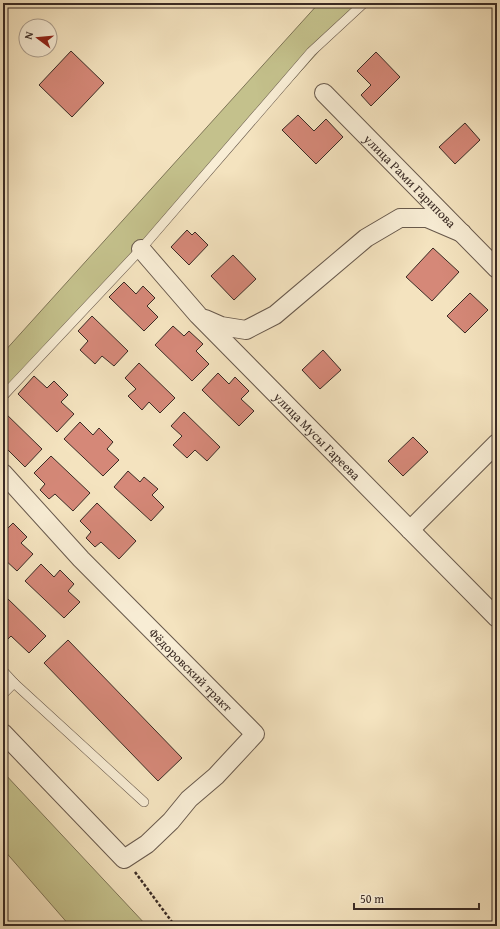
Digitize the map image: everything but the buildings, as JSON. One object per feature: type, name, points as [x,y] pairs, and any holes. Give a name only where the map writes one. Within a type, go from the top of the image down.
[{"type":"street","name":"улица Рами Гарипова","points":[[324,92],[497,269]]},
{"type":"street","points":[[198,315],[221,326],[246,330],[275,315],[366,238],[400,218],[427,218],[462,233]]},
{"type":"street","name":"улица Мусы Гареева","points":[[141,249],[198,315],[497,618]]},
{"type":"street","points":[[410,530],[497,443]]},
{"type":"street","name":"Фёдоровский тракт","points":[[3,473],[81,559],[255,734],[216,776],[189,799],[171,821],[147,844],[124,859]]},
{"type":"street","points":[[3,733],[124,859]]},
{"type":"lane","points":[[3,396],[141,249],[311,52],[364,3]]},
{"type":"lane","points":[[3,671],[14,683],[144,802]]},
{"type":"lane","points":[[3,694],[14,683]]},
{"type":"path","points":[[124,859],[139,876],[175,926]]},
{"type":"shaded area","points":[[319,3],[362,3],[3,403],[3,353]]},
{"type":"shaded area","points":[[3,772],[147,926],[70,926],[3,849]]}]
